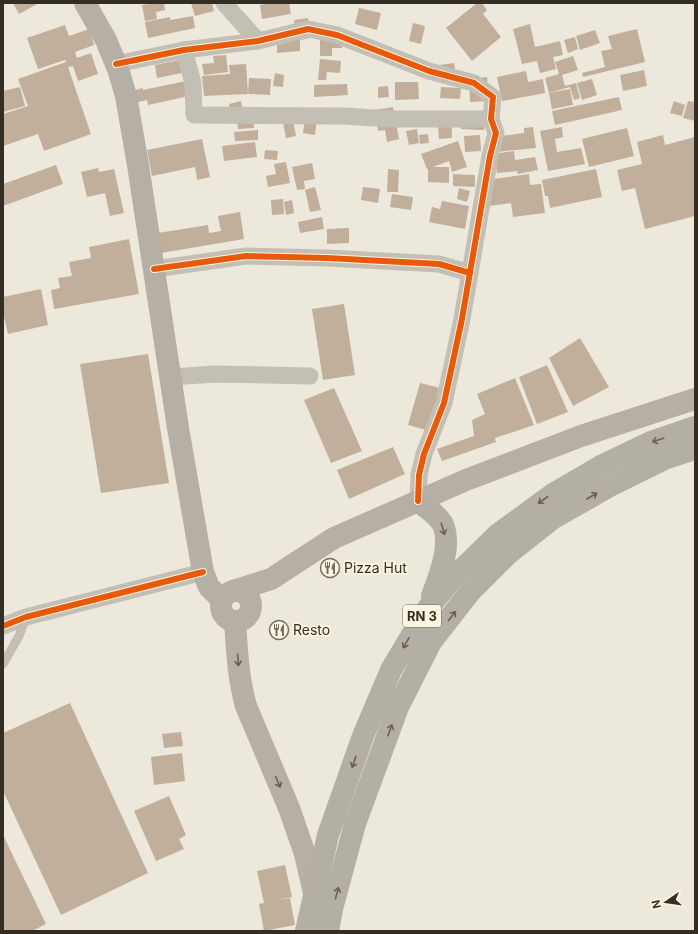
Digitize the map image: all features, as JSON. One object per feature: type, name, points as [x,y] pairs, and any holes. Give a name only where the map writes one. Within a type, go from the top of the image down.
[{"type":"highway","name":"RN 3","points":[[306,931],[328,835],[363,736],[391,670],[428,608],[453,578],[497,535],[552,494],[601,466],[651,442],[695,427]]},
{"type":"highway","name":"RN 3","points":[[328,931],[332,909],[355,824],[398,707],[431,642],[470,592],[509,553],[552,519],[617,482],[667,458],[695,449]]},
{"type":"highway","points":[[418,501],[435,515],[444,527],[446,548],[442,568],[428,608]]},
{"type":"main road","points":[[85,3],[106,40],[116,64],[126,96],[203,572],[209,587],[228,596]]},
{"type":"main road","points":[[271,579],[243,615],[231,620],[225,615],[222,608],[228,596],[271,579],[334,538],[466,480],[581,436],[695,399]]},
{"type":"main road","points":[[243,615],[239,677],[242,694],[289,808],[305,854],[314,893]]},
{"type":"street","points":[[224,3],[258,41]]},
{"type":"street","points":[[116,64],[184,50],[258,41],[308,29],[337,35],[429,71],[474,83],[494,97],[491,119],[496,132],[490,156],[462,319],[444,403],[424,454],[419,475],[418,501]]},
{"type":"street","points":[[184,50],[193,83],[194,115],[344,116],[391,119],[491,119]]},
{"type":"street","points":[[154,269],[253,256],[439,264],[470,273]]},
{"type":"street","points":[[171,377],[215,374],[310,376]]},
{"type":"street","points":[[3,626],[26,617],[203,572]]},
{"type":"lane","points":[[3,664],[19,636],[26,617]]},
{"type":"building","points":[[13,3],[39,3],[19,14]]},
{"type":"building","points":[[164,3],[165,10],[156,12],[157,19],[145,21],[142,5]]},
{"type":"building","points":[[191,3],[212,3],[214,11],[195,16]]},
{"type":"building","points":[[289,3],[291,14],[262,19],[260,5]]},
{"type":"building","points":[[477,3],[482,3],[487,10],[483,14],[501,37],[472,61],[446,28]]},
{"type":"building","points":[[359,8],[381,13],[377,30],[355,24]]},
{"type":"building","points":[[193,16],[195,28],[148,38],[145,22],[170,17],[170,20]]},
{"type":"building","points":[[308,18],[310,38],[300,40],[300,51],[277,53],[277,38],[296,37],[294,20]]},
{"type":"building","points":[[413,23],[425,26],[421,44],[409,41]]},
{"type":"building","points":[[530,24],[535,47],[560,41],[563,55],[553,57],[556,69],[540,73],[537,61],[522,64],[513,29]]},
{"type":"building","points":[[65,25],[69,36],[89,29],[94,45],[75,52],[77,58],[91,53],[98,74],[78,81],[73,66],[68,67],[91,134],[44,151],[38,134],[3,146],[3,114],[28,106],[18,79],[66,62],[65,60],[38,69],[27,38]]},
{"type":"building","points":[[320,28],[342,28],[342,48],[332,48],[332,56],[320,56]]},
{"type":"building","points":[[637,29],[645,62],[583,77],[582,73],[605,67],[601,51],[612,49],[608,36]]},
{"type":"building","points":[[595,30],[600,43],[580,50],[576,36]]},
{"type":"building","points":[[575,37],[578,49],[568,53],[564,40]]},
{"type":"building","points":[[226,55],[228,72],[204,75],[202,64],[214,63],[213,56]]},
{"type":"building","points":[[573,56],[578,70],[562,75],[565,86],[576,83],[580,98],[574,100],[570,87],[549,93],[545,78],[559,74],[555,62]]},
{"type":"building","points":[[320,59],[341,61],[340,73],[327,72],[326,80],[318,80]]},
{"type":"building","points":[[180,60],[182,73],[157,78],[155,65]]},
{"type":"building","points":[[454,63],[456,75],[439,65]]},
{"type":"building","points":[[246,64],[248,94],[204,96],[202,76],[230,74],[229,65]]},
{"type":"building","points":[[644,70],[647,86],[623,91],[620,75]]},
{"type":"building","points":[[526,71],[528,82],[543,79],[545,93],[502,101],[497,77]]},
{"type":"building","points":[[275,73],[284,75],[283,87],[273,86]]},
{"type":"building","points":[[487,77],[489,101],[470,102],[469,79]]},
{"type":"building","points":[[249,78],[271,79],[270,95],[248,94]]},
{"type":"building","points":[[592,79],[597,95],[582,100],[577,83]]},
{"type":"building","points":[[186,81],[189,96],[148,105],[147,100],[138,102],[135,90],[143,88],[143,90]]},
{"type":"building","points":[[395,82],[418,82],[419,99],[395,100]]},
{"type":"building","points":[[347,84],[348,95],[314,97],[314,85]]},
{"type":"building","points":[[388,86],[389,97],[378,98],[378,87]]},
{"type":"building","points":[[20,87],[25,106],[3,112],[3,91]]},
{"type":"building","points":[[441,87],[461,88],[460,99],[440,98]]},
{"type":"building","points":[[570,89],[573,105],[552,109],[549,93]]},
{"type":"building","points":[[619,97],[622,110],[555,125],[552,111]]},
{"type":"building","points":[[241,101],[244,119],[232,121],[229,104]]},
{"type":"building","points":[[674,101],[685,105],[682,116],[670,113]]},
{"type":"building","points":[[688,101],[695,102],[695,121],[683,118]]},
{"type":"building","points":[[393,107],[399,139],[387,142],[385,130],[378,131],[375,110]]},
{"type":"building","points":[[451,114],[452,138],[439,139],[438,126]]},
{"type":"building","points":[[292,115],[296,136],[286,138],[282,117]]},
{"type":"building","points":[[305,118],[317,119],[315,135],[303,133]]},
{"type":"building","points":[[461,119],[484,120],[484,130],[461,129]]},
{"type":"building","points":[[237,121],[253,121],[254,128],[238,129]]},
{"type":"building","points":[[533,127],[536,148],[496,152],[494,137],[524,133],[524,128]]},
{"type":"building","points":[[562,127],[563,137],[555,139],[557,152],[581,148],[585,164],[548,171],[540,131]]},
{"type":"building","points":[[627,128],[634,156],[589,167],[582,139]]},
{"type":"building","points":[[417,129],[419,143],[409,145],[406,131]]},
{"type":"building","points":[[258,130],[258,140],[235,141],[234,132]]},
{"type":"building","points":[[428,134],[429,143],[420,144],[419,135]]},
{"type":"building","points":[[480,135],[481,151],[465,152],[464,136]]},
{"type":"building","points":[[663,135],[665,145],[695,137],[695,216],[645,229],[635,188],[622,191],[617,170],[642,164],[637,142]]},
{"type":"building","points":[[202,139],[210,177],[197,180],[195,167],[152,176],[147,150]]},
{"type":"building","points":[[458,141],[467,167],[452,172],[449,161],[433,167],[449,167],[449,183],[428,182],[428,169],[421,154]]},
{"type":"building","points":[[255,142],[257,157],[224,161],[222,146]]},
{"type":"building","points":[[265,150],[278,151],[277,160],[264,159]]},
{"type":"building","points":[[514,151],[515,160],[535,157],[538,170],[518,174],[517,171],[497,173],[494,154]]},
{"type":"building","points":[[286,162],[290,183],[268,187],[266,176],[276,174],[274,164]]},
{"type":"building","points":[[312,163],[315,179],[304,181],[305,189],[297,190],[292,167]]},
{"type":"building","points":[[56,165],[63,184],[3,206],[3,184]]},
{"type":"building","points":[[98,168],[99,172],[114,169],[124,213],[110,216],[105,193],[87,197],[81,172]]},
{"type":"building","points":[[388,169],[399,170],[398,192],[387,192]]},
{"type":"building","points":[[596,169],[602,197],[550,208],[548,196],[545,196],[542,180]]},
{"type":"building","points":[[453,174],[475,175],[475,187],[453,186]]},
{"type":"building","points":[[529,174],[530,185],[541,184],[545,213],[513,217],[511,203],[489,206],[486,180]]},
{"type":"building","points":[[315,187],[321,210],[310,212],[305,190]]},
{"type":"building","points":[[363,187],[380,189],[378,203],[361,200]]},
{"type":"building","points":[[459,188],[470,191],[467,202],[457,199]]},
{"type":"building","points":[[392,194],[413,197],[411,210],[390,207]]},
{"type":"building","points":[[283,199],[284,214],[272,215],[271,200]]},
{"type":"building","points":[[292,200],[294,213],[286,215],[284,202]]},
{"type":"building","points":[[442,201],[469,206],[465,229],[429,222],[432,207],[440,209]]},
{"type":"building","points":[[240,212],[244,239],[161,253],[158,233],[208,225],[209,233],[221,231],[218,216]]},
{"type":"building","points":[[322,217],[324,229],[300,233],[298,222]]},
{"type":"building","points":[[349,228],[349,243],[327,244],[327,229]]},
{"type":"building","points":[[129,239],[139,294],[54,309],[51,290],[60,288],[58,278],[72,276],[69,262],[91,258],[89,247]]},
{"type":"building","points":[[41,289],[48,325],[8,334],[3,312],[3,297]]},
{"type":"building","points":[[344,304],[355,375],[323,380],[312,309]]},
{"type":"building","points":[[580,338],[609,387],[573,406],[549,358]]},
{"type":"building","points":[[148,354],[169,483],[101,493],[80,364]]},
{"type":"building","points":[[547,365],[568,412],[537,424],[519,377]]},
{"type":"building","points":[[515,378],[534,425],[495,438],[496,442],[442,461],[437,449],[474,436],[472,420],[485,414],[477,394]]},
{"type":"building","points":[[420,383],[444,389],[430,431],[408,425]]},
{"type":"building","points":[[334,388],[362,451],[331,463],[304,400]]},
{"type":"building","points":[[393,447],[405,474],[349,499],[337,470]]},
{"type":"building","points":[[70,703],[148,873],[61,915],[3,791],[3,733]]},
{"type":"building","points":[[181,732],[183,746],[164,748],[162,734]]},
{"type":"building","points":[[182,753],[185,781],[154,785],[151,757]]},
{"type":"building","points":[[169,796],[186,835],[179,839],[184,849],[156,861],[134,811]]},
{"type":"building","points":[[3,835],[46,924],[32,931],[3,931]]},
{"type":"building","points":[[285,865],[292,897],[276,900],[290,898],[295,925],[264,931],[259,904],[264,903],[257,871]]},
{"type":"cycle path","points":[[116,64],[184,50],[258,41],[308,29],[337,35],[429,71],[474,83],[493,97],[491,119],[496,133],[490,156],[462,319],[444,403],[424,454],[419,475],[418,501]]},
{"type":"cycle path","points":[[154,269],[246,256],[327,258],[439,264],[470,273]]},
{"type":"cycle path","points":[[3,626],[26,617],[203,572]]},
{"type":"place","name":"Pizza Hut","points":[[330,568]]},
{"type":"place","name":"Resto","points":[[279,630]]}]
